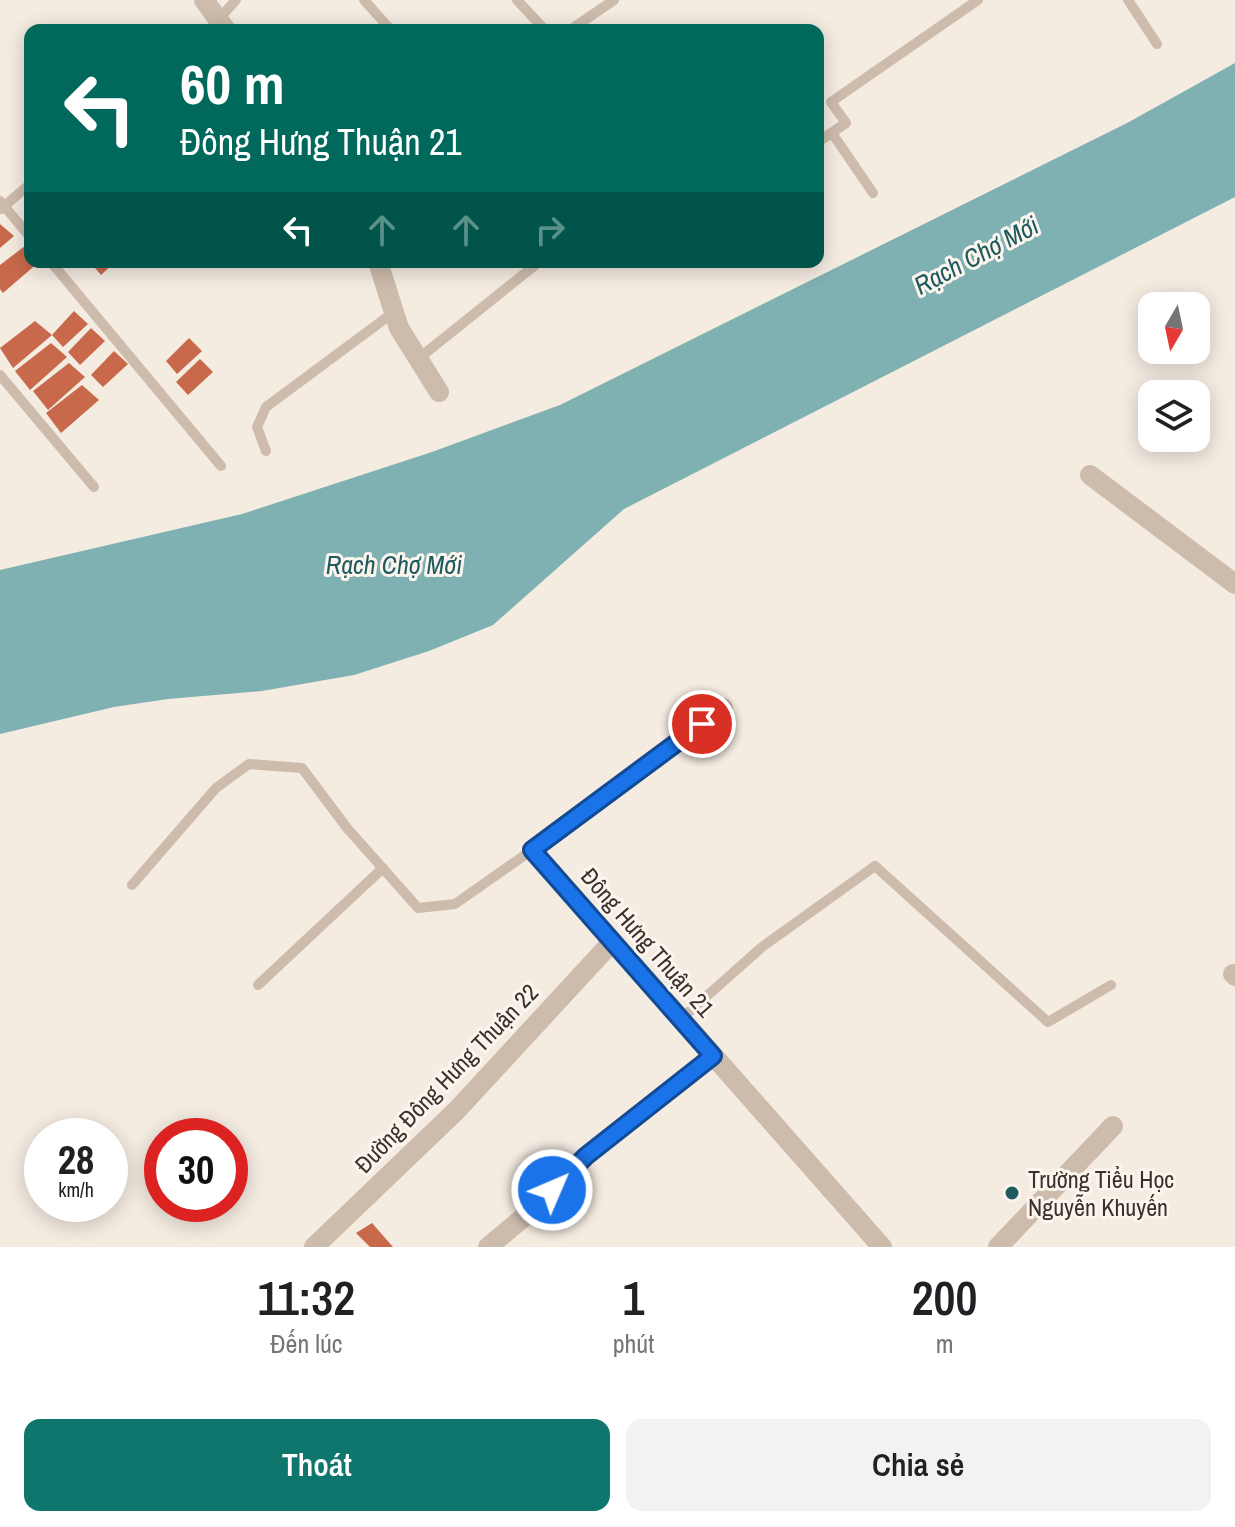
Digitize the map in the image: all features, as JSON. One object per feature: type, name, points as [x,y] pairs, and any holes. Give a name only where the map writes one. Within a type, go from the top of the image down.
[{"type":"street","points":[[204,0],[216,24]]},
{"type":"street","points":[[380,268],[399,328],[439,392]]},
{"type":"street","points":[[1090,475],[1235,584]]},
{"type":"street","points":[[532,850],[723,708]]},
{"type":"street","name":"Đông Hưng Thuận 21","points":[[532,850],[882,1247]]},
{"type":"street","name":"Đường Đông Hưng Thuận 22","points":[[314,1247],[457,1110],[612,942]]},
{"type":"street","points":[[488,1247],[536,1207],[586,1156],[713,1056]]},
{"type":"street","points":[[998,1247],[1113,1126]]},
{"type":"lane","points":[[220,24],[236,0]]},
{"type":"lane","points":[[364,0],[386,24]]},
{"type":"lane","points":[[517,0],[539,24]]},
{"type":"lane","points":[[579,24],[614,0]]},
{"type":"lane","points":[[824,138],[846,123],[831,102],[978,0]]},
{"type":"lane","points":[[1128,0],[1157,44]]},
{"type":"lane","points":[[832,133],[873,193]]},
{"type":"lane","points":[[24,188],[1,205],[24,230]]},
{"type":"lane","points":[[56,268],[221,466]]},
{"type":"lane","points":[[418,359],[532,268]]},
{"type":"lane","points":[[266,451],[257,427],[266,407],[394,312]]},
{"type":"lane","points":[[0,375],[94,487]]},
{"type":"lane","points":[[132,885],[216,788],[249,764],[302,768],[347,828],[418,908],[455,904],[532,850]]},
{"type":"lane","points":[[681,1019],[762,947],[875,866],[1048,1022],[1111,985]]},
{"type":"lane","points":[[258,985],[383,868]]},
{"type":"water","name":"Rạch Chợ Mới","points":[[1235,63],[1235,197],[624,509],[493,625],[429,651],[354,675],[262,691],[114,707],[0,734],[0,570],[242,514],[432,452],[560,405],[1129,122]]},
{"type":"building","points":[[0,224],[14,236],[0,248]]},
{"type":"building","points":[[24,247],[24,268],[32,268],[3,293],[0,289],[0,265]]},
{"type":"building","points":[[95,268],[109,268],[101,275]]},
{"type":"building","points":[[74,311],[88,324],[63,347],[52,335]]},
{"type":"building","points":[[35,321],[52,335],[13,368],[0,348]]},
{"type":"building","points":[[91,328],[105,341],[80,365],[68,352]]},
{"type":"building","points":[[189,338],[202,351],[177,374],[166,361]]},
{"type":"building","points":[[51,343],[67,357],[30,390],[15,371]]},
{"type":"building","points":[[114,351],[128,364],[103,387],[91,375]]},
{"type":"building","points":[[200,359],[213,372],[188,395],[176,382]]},
{"type":"building","points":[[69,363],[85,377],[48,410],[33,391]]},
{"type":"building","points":[[82,385],[99,400],[61,433],[46,413]]},
{"type":"building","points":[[372,1223],[393,1247],[370,1247],[356,1233]]},
{"type":"place","name":"Trường Tiểu Học Nguyễn Khuyến","points":[[1012,1193]]},
{"type":"route","points":[[552,1190],[586,1156],[713,1056],[532,850],[702,724]]}]
